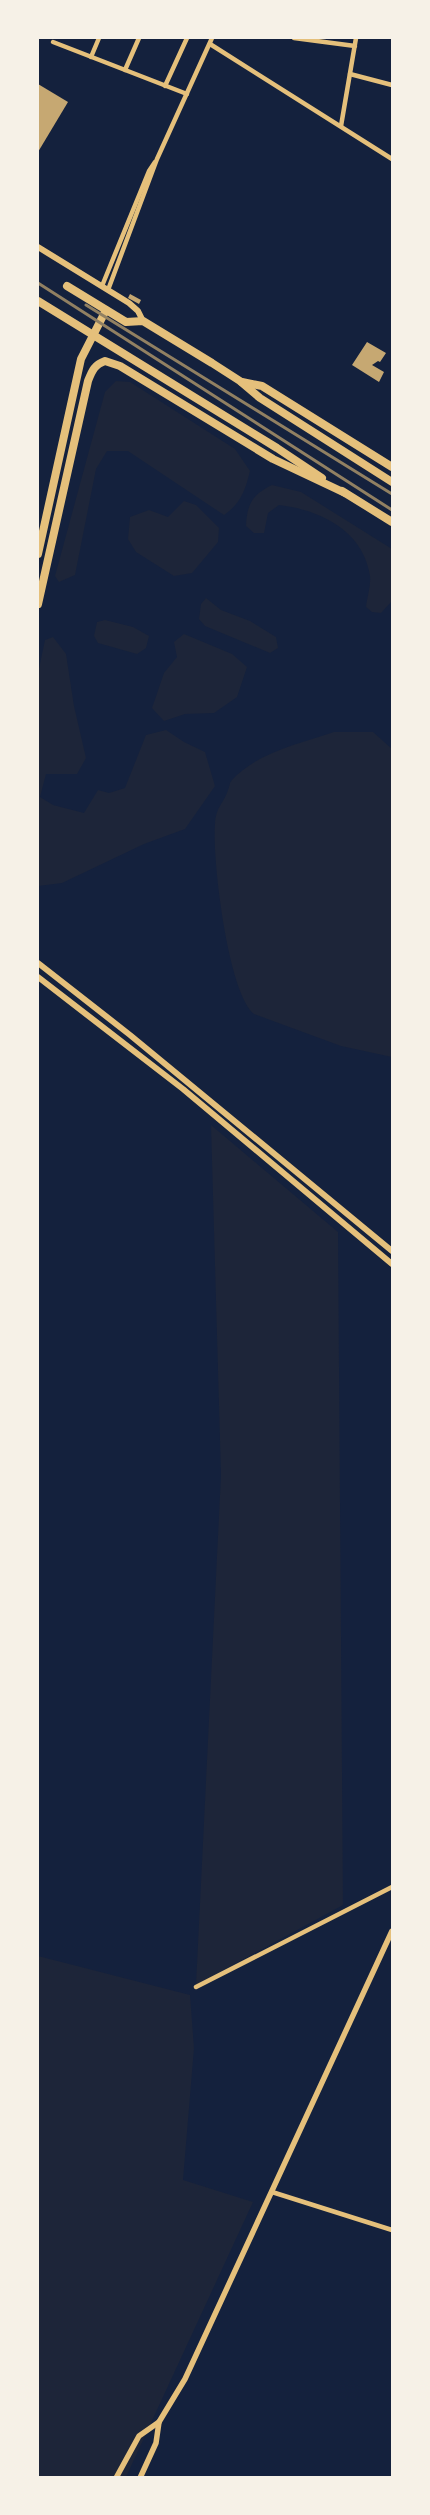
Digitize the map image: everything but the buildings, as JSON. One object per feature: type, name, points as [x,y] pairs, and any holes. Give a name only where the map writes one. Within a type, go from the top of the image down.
[{"type":"highway","points":[[67,286],[126,322],[143,321],[240,381],[260,398],[392,482]]},
{"type":"highway","points":[[38,301],[277,448],[392,522]]},
{"type":"highway","points":[[38,554],[81,359],[106,310]]},
{"type":"highway","points":[[38,604],[88,381],[92,370],[98,364],[105,361],[120,366],[273,459],[346,493]]},
{"type":"highway","points":[[240,381],[262,386],[392,467]]},
{"type":"main road","points":[[38,247],[105,288],[138,311],[143,321]]},
{"type":"main road","points":[[38,963],[130,1035],[392,1251]]},
{"type":"main road","points":[[38,976],[259,1151],[392,1264]]},
{"type":"street","points":[[60,38],[55,43],[187,94]]},
{"type":"street","points":[[91,57],[99,38]]},
{"type":"street","points":[[125,70],[139,38]]},
{"type":"street","points":[[165,86],[187,38]]},
{"type":"street","points":[[105,288],[149,171],[158,159],[212,38]]},
{"type":"street","points":[[294,38],[355,46]]},
{"type":"street","points":[[341,126],[356,38]]},
{"type":"street","points":[[210,44],[392,159]]},
{"type":"street","points":[[350,74],[392,85]]},
{"type":"street","points":[[196,1987],[392,1887]]},
{"type":"street","points":[[140,2478],[156,2443],[159,2422],[185,2379],[392,1931]]},
{"type":"street","points":[[272,2192],[392,2230]]},
{"type":"street","points":[[116,2478],[139,2436],[159,2422]]},
{"type":"shaded area","points":[[116,381],[130,382],[235,449],[250,471],[244,491],[235,506],[224,515],[128,451],[107,451],[96,469],[75,575],[59,582],[55,576],[105,392]]},
{"type":"shaded area","points":[[272,485],[301,492],[392,549],[392,601],[381,613],[372,612],[366,607],[370,576],[366,560],[359,546],[337,525],[310,512],[279,505],[268,513],[264,533],[254,533],[246,526],[249,506],[252,501]]},
{"type":"shaded area","points":[[184,501],[196,505],[219,528],[218,542],[192,573],[174,576],[136,552],[128,539],[130,517],[149,510],[168,517]]},
{"type":"shaded area","points":[[206,598],[221,610],[250,621],[276,637],[278,648],[270,653],[205,626],[199,619],[201,604]]},
{"type":"shaded area","points":[[105,620],[133,627],[149,636],[146,648],[137,654],[98,643],[94,636],[97,622]]},
{"type":"shaded area","points":[[184,634],[232,654],[247,667],[237,697],[214,713],[185,714],[164,721],[152,708],[164,673],[177,657],[174,642]]},
{"type":"shaded area","points":[[53,637],[66,654],[74,706],[86,758],[77,774],[46,774],[40,797],[53,805],[84,813],[98,790],[109,793],[125,788],[146,735],[166,730],[184,742],[205,752],[215,786],[185,829],[144,844],[62,883],[38,886],[38,673],[45,640]]},
{"type":"shaded area","points":[[334,732],[373,732],[392,749],[392,1057],[341,1046],[254,1014],[245,1001],[229,954],[219,894],[215,824],[218,809],[226,795],[230,782],[242,770],[266,756]]},
{"type":"shaded area","points":[[211,1125],[338,1232],[343,1905],[196,1985],[221,1475]]},
{"type":"shaded area","points":[[38,1956],[190,1995],[194,2048],[183,2180],[253,2202],[126,2477],[38,2477]]},
{"type":"railway","points":[[38,283],[392,510]]},
{"type":"railway","points":[[86,305],[392,494]]}]
